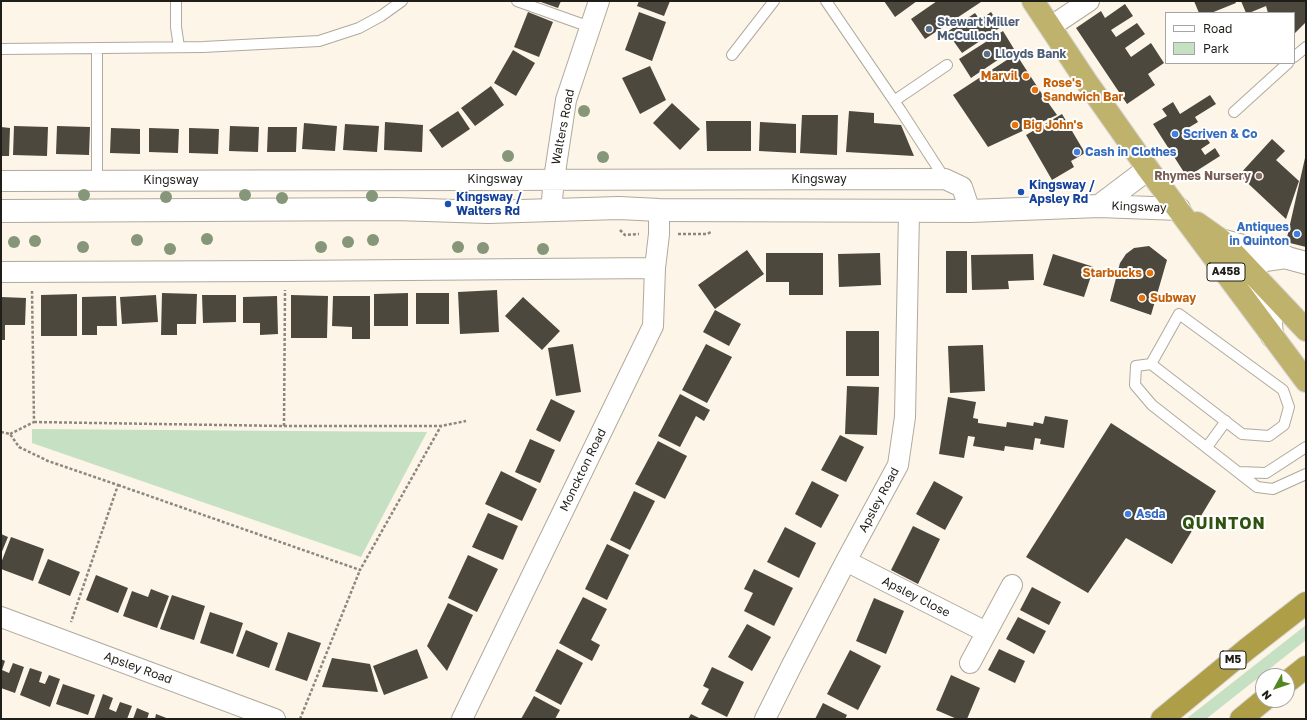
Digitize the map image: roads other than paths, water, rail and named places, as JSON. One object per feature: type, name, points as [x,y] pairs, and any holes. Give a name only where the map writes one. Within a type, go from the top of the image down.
[{"type":"highway","name":"A458","points":[[1032,1],[1148,169],[1306,381]]},
{"type":"highway","name":"A458","points":[[1179,209],[1221,240],[1306,330]]},
{"type":"highway","name":"M5","points":[[1162,719],[1306,603]]},
{"type":"highway","points":[[1295,676],[1306,667]]},
{"type":"highway","points":[[1241,719],[1255,707]]},
{"type":"street","name":"Walters Road","points":[[552,210],[554,179],[566,100],[599,1]]},
{"type":"street","points":[[1050,27],[1089,1]]},
{"type":"street","name":"Kingsway","points":[[1099,206],[1148,169]]},
{"type":"street","name":"Kingsway","points":[[1,180],[945,179],[962,187],[970,212]]},
{"type":"street","name":"Kingsway","points":[[1,211],[394,209],[488,212],[619,208],[659,210],[970,212],[1099,206],[1179,209]]},
{"type":"street","name":"Monckton Road","points":[[462,719],[653,326],[655,268],[659,234],[659,210]]},
{"type":"street","name":"Apsley Road","points":[[765,719],[846,561],[898,465],[901,454],[905,417],[909,212]]},
{"type":"street","points":[[1221,240],[1296,260]]},
{"type":"street","points":[[1272,336],[1270,311],[1250,289],[1252,268],[1265,260],[1296,260]]},
{"type":"street","points":[[1,272],[285,272],[655,268]]},
{"type":"street","name":"Apsley Close","points":[[846,561],[986,632]]},
{"type":"street","points":[[970,662],[1012,585]]},
{"type":"street","name":"Apsley Road","points":[[1,617],[271,718]]},
{"type":"lane","points":[[176,1],[176,27],[179,47]]},
{"type":"lane","points":[[1,49],[179,47],[318,41],[359,28],[381,16],[402,1]]},
{"type":"lane","points":[[517,1],[590,26]]},
{"type":"lane","points":[[732,55],[774,1]]},
{"type":"lane","points":[[826,1],[945,179]]},
{"type":"lane","points":[[1295,56],[1306,47]]},
{"type":"lane","points":[[97,48],[97,180]]},
{"type":"lane","points":[[1234,112],[1287,64]]},
{"type":"lane","points":[[894,101],[947,65]]},
{"type":"lane","points":[[1151,364],[1179,314],[1283,390],[1289,407],[1284,425],[1269,436],[1242,434],[1151,364],[1136,366],[1135,385],[1152,405],[1257,487],[1273,489],[1306,474]]},
{"type":"lane","points":[[1207,447],[1226,421]]},
{"type":"lane","points":[[1239,472],[1266,473],[1306,447]]},
{"type":"place","name":"Stewart Miller McCulloch","points":[[929,29]]},
{"type":"place","name":"Lloyds Bank","points":[[987,54]]},
{"type":"place","name":"Marvil","points":[[1026,76]]},
{"type":"place","name":"Rose's Sandwich Bar","points":[[1035,90]]},
{"type":"place","name":"Big John's","points":[[1015,125]]},
{"type":"place","name":"Scriven & Co","points":[[1175,134]]},
{"type":"place","name":"Cash in Clothes","points":[[1077,152]]},
{"type":"place","name":"Rhymes Nursery","points":[[1259,176]]},
{"type":"place","name":"Kingsway / Apsley Rd","points":[[1021,192]]},
{"type":"place","name":"Kingsway / Walters Rd","points":[[448,204]]},
{"type":"place","name":"Antiques in Quinton","points":[[1297,234]]},
{"type":"place","name":"Starbucks","points":[[1150,273]]},
{"type":"place","name":"Subway","points":[[1142,298]]},
{"type":"place","name":"Asda","points":[[1128,514]]},
{"type":"district","name":"QUINTON","points":[[1224,524]]}]
